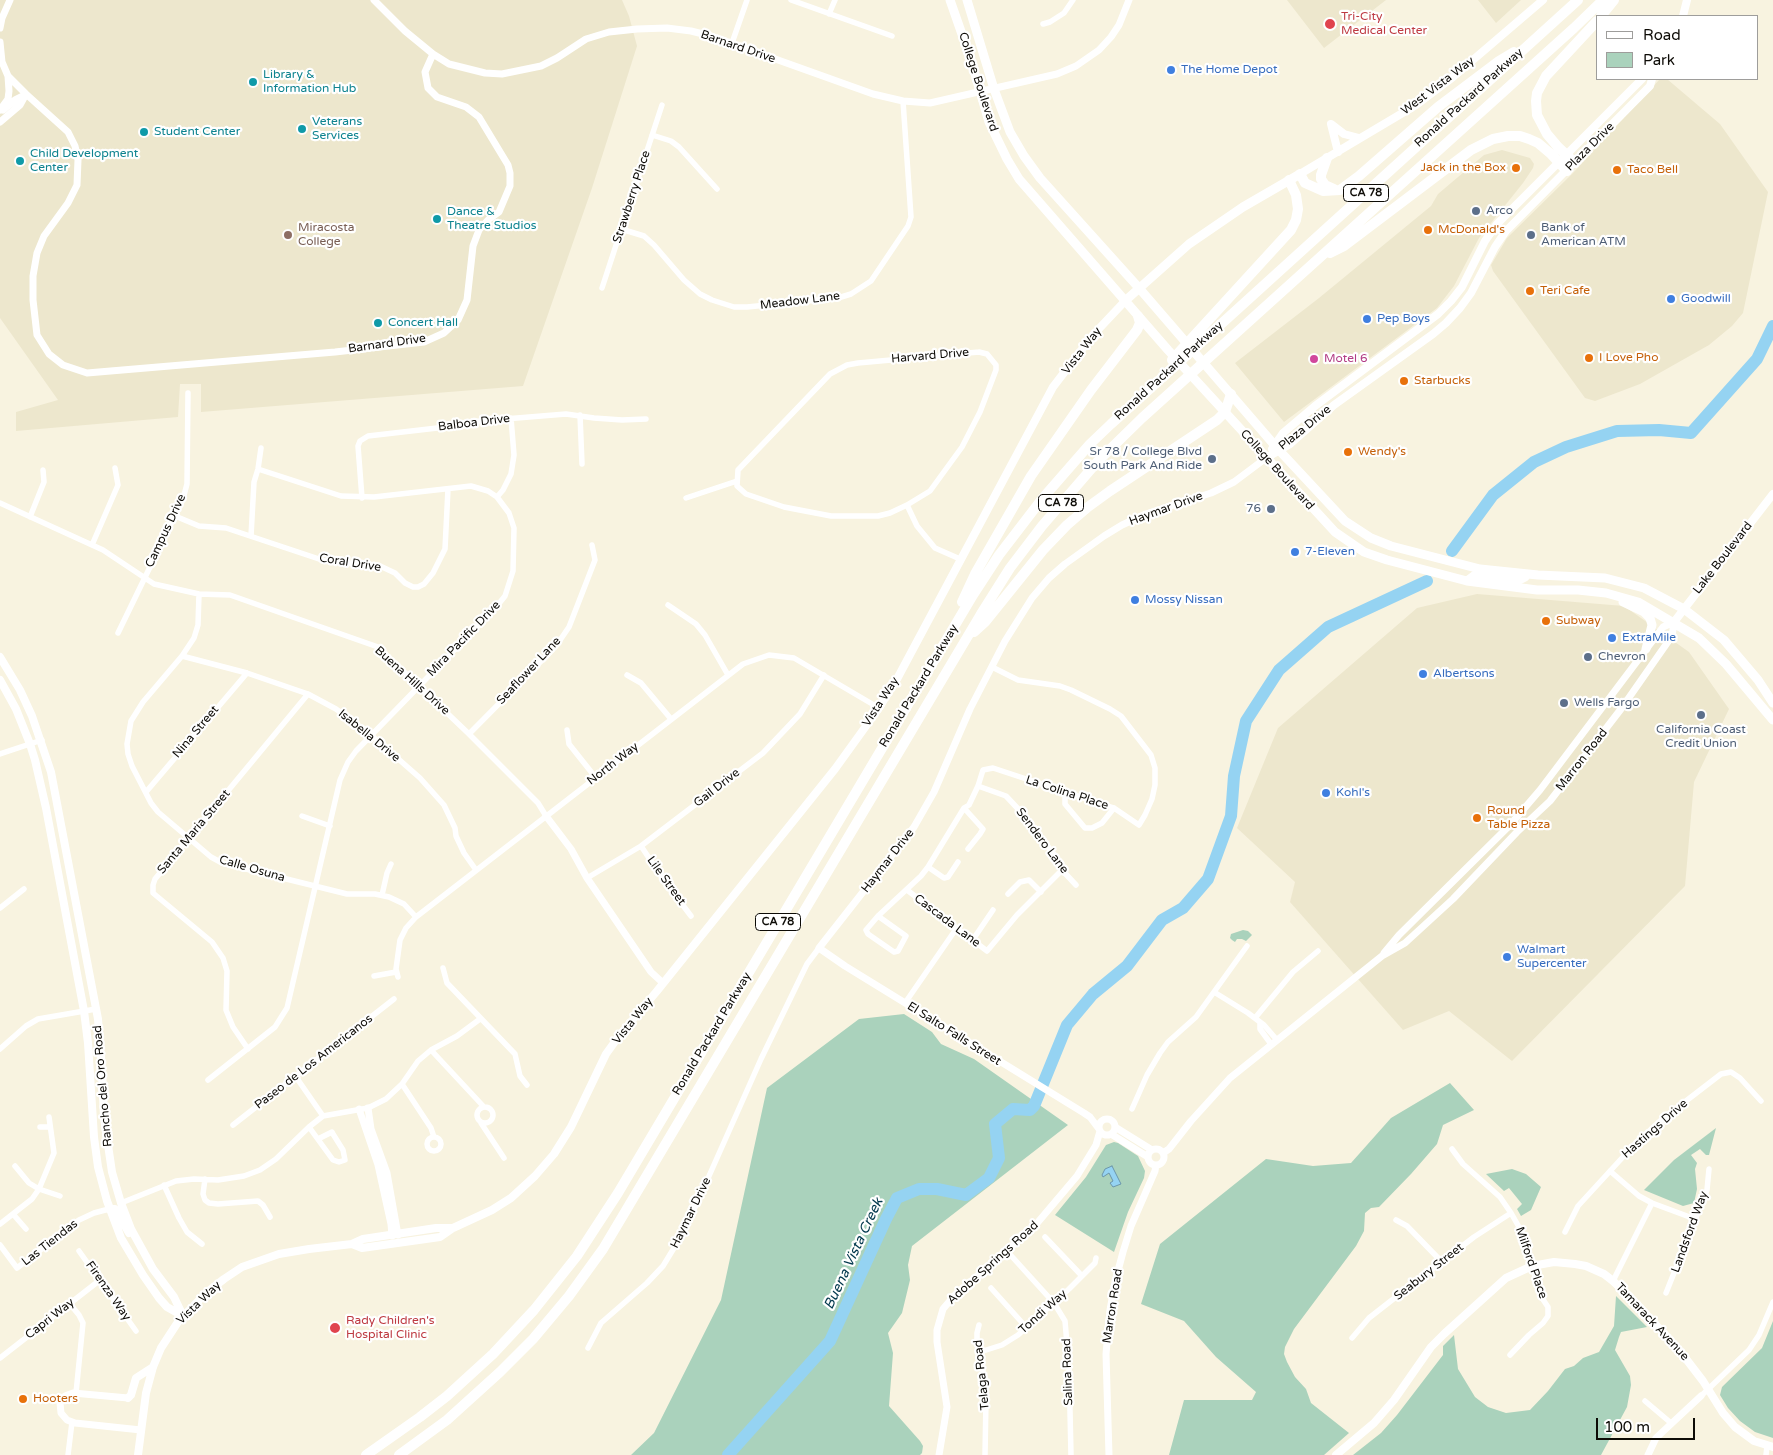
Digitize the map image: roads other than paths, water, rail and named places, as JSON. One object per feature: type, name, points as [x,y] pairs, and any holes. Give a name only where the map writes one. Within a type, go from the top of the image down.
[{"type":"highway","name":"Ronald Packard Parkway","points":[[366,1455],[447,1396],[493,1354],[534,1310],[577,1256],[618,1193],[973,595],[999,555],[1042,499],[1090,444],[1148,390],[1198,338],[1578,0]]},
{"type":"highway","name":"Ronald Packard Parkway","points":[[399,1455],[447,1420],[500,1372],[569,1296],[597,1257],[659,1158],[964,642],[1002,581],[1042,526],[1098,461],[1181,382],[1603,0]]},
{"type":"highway","points":[[1602,15],[1614,0]]},
{"type":"highway","points":[[1567,171],[1563,159],[1541,124],[1536,109],[1537,93],[1546,76],[1596,22]]},
{"type":"highway","points":[[1300,174],[1305,183],[1323,191],[1340,190],[1359,176],[1438,107],[1499,61],[1530,43]]},
{"type":"highway","points":[[1318,259],[1344,246],[1471,150],[1494,139],[1520,136],[1538,143],[1563,159],[1575,163]]},
{"type":"highway","points":[[1327,158],[1321,179],[1325,185],[1340,190]]},
{"type":"highway","points":[[1198,338],[1291,230],[1296,220],[1298,209],[1296,195],[1290,180]]},
{"type":"highway","points":[[935,659],[976,574],[1031,476],[1091,390],[1137,330],[1140,324],[1138,316]]},
{"type":"highway","points":[[964,642],[985,622],[1043,550],[1067,525],[1110,490],[1217,420],[1225,412],[1231,394]]},
{"type":"main road","name":"College Boulevard","points":[[950,0],[971,60],[989,122],[1007,159],[1020,179],[1138,316],[1324,522],[1364,552],[1467,581],[1537,590],[1600,592],[1638,602],[1699,638],[1715,652],[1771,716]]},
{"type":"main road","name":"College Boulevard","points":[[966,0],[994,89],[1010,132],[1040,178],[1277,448],[1345,521],[1362,533],[1391,546],[1480,569],[1526,574],[1605,578],[1644,588],[1684,609],[1724,640],[1758,680],[1773,703]]},
{"type":"main road","name":"West Vista Way","points":[[1300,174],[1416,105],[1478,57],[1543,0]]},
{"type":"main road","points":[[1684,15],[1687,0]]},
{"type":"main road","name":"Plaza Drive","points":[[1277,448],[1283,433],[1357,375],[1426,325],[1451,301],[1462,287],[1497,224],[1641,80]]},
{"type":"main road","name":"Plaza Drive","points":[[1266,458],[1277,448],[1290,444],[1356,388],[1433,334],[1460,308],[1471,293],[1495,247],[1506,231],[1650,86],[1652,80]]},
{"type":"main road","points":[[1338,152],[1331,124],[1344,134],[1359,138]]},
{"type":"main road","name":"Vista Way","points":[[352,1244],[362,1248],[440,1237],[453,1228],[492,1210],[511,1198],[536,1176],[554,1154],[571,1127],[606,1054],[835,769],[879,708],[897,678],[1053,387],[1093,335],[1126,300],[1189,244],[1243,207],[1300,174]]},
{"type":"main road","points":[[1451,301],[1460,308]]},
{"type":"main road","points":[[1356,388],[1359,377],[1357,375]]},
{"type":"main road","name":"Lake Boulevard","points":[[1674,622],[1773,494]]},
{"type":"main road","points":[[1324,522],[1334,519],[1345,521]]},
{"type":"main road","points":[[1342,537],[1346,534],[1360,536],[1362,533]]},
{"type":"main road","points":[[1467,581],[1474,575],[1521,579],[1526,574]]},
{"type":"main road","points":[[1600,592],[1644,612],[1650,618],[1652,625],[1646,649]]},
{"type":"main road","name":"Rancho del Oro Road","points":[[0,657],[20,690],[32,716],[42,740],[52,777],[96,1009],[106,1136],[112,1172],[131,1229],[153,1269],[174,1297],[183,1316]]},
{"type":"main road","name":"Rancho del Oro Road","points":[[0,680],[16,709],[36,760],[46,808],[84,1011],[94,1137],[98,1167],[109,1210],[121,1238],[159,1298],[167,1307],[183,1316]]},
{"type":"main road","points":[[109,1210],[115,1208],[126,1228],[141,1248]]},
{"type":"main road","name":"Vista Way","points":[[138,1455],[146,1392],[161,1348],[183,1316],[206,1293],[242,1267],[279,1254],[309,1248],[352,1244],[363,1239],[436,1228],[453,1228]]},
{"type":"main road","name":"Tamarack Avenue","points":[[1336,1455],[1374,1423],[1394,1400],[1431,1347],[1506,1278],[1532,1266],[1554,1262],[1575,1264],[1604,1274],[1613,1281],[1680,1351],[1723,1413],[1735,1427],[1754,1441],[1770,1446]]},
{"type":"main road","points":[[128,1398],[131,1395],[136,1378],[153,1367]]},
{"type":"street","points":[[0,28],[10,0]]},
{"type":"street","points":[[374,0],[405,32],[433,54]]},
{"type":"street","points":[[732,43],[747,0]]},
{"type":"street","points":[[791,0],[892,36]]},
{"type":"street","points":[[830,14],[835,0]]},
{"type":"street","points":[[1043,24],[1064,13],[1073,0]]},
{"type":"street","name":"Barnard Drive","points":[[0,42],[2,62],[8,76],[68,132],[75,146],[78,160],[77,185],[68,203],[44,236],[37,252],[33,276],[36,335],[49,354],[63,365],[87,373],[94,373],[424,342],[444,333],[458,320],[468,300],[473,246],[479,230],[499,212],[510,186],[510,173],[508,165],[479,117],[466,107],[437,97],[428,88],[425,72],[433,54],[449,64],[464,69],[485,74],[502,74],[541,66],[587,39],[609,32],[667,28],[691,31],[732,43],[873,94],[903,101],[930,102],[1057,74],[1076,66],[1089,58],[1111,37],[1119,25],[1129,0]]},
{"type":"street","points":[[0,112],[8,99],[8,76]]},
{"type":"street","points":[[0,112],[26,94]]},
{"type":"street","points":[[0,122],[20,105],[26,94]]},
{"type":"street","name":"Meadow Lane","points":[[621,229],[644,236],[684,280],[700,294],[734,307],[838,298],[851,294],[871,281],[908,226],[910,217],[903,101]]},
{"type":"street","name":"Strawberry Place","points":[[602,288],[662,105]]},
{"type":"street","points":[[652,135],[670,141],[679,147],[717,190]]},
{"type":"street","name":"Harvard Drive","points":[[979,352],[987,354],[996,365],[996,370],[984,403],[968,436],[930,491],[908,505],[878,516],[832,516],[784,507],[746,494],[738,486],[737,481],[738,470],[830,374],[847,365],[979,352]]},
{"type":"street","name":"Campus Drive","points":[[118,633],[183,499],[187,484],[188,393]]},
{"type":"street","name":"Balboa Drive","points":[[362,498],[358,446],[360,441],[368,436],[446,427],[468,422],[566,414],[622,420],[646,419]]},
{"type":"street","points":[[580,415],[582,464]]},
{"type":"street","points":[[258,469],[342,496],[362,498],[471,486],[488,491],[497,497],[507,482],[512,468],[514,454],[511,418]]},
{"type":"street","points":[[251,536],[254,482],[261,448]]},
{"type":"street","name":"Haymar Drive","points":[[588,1348],[601,1324],[663,1266],[685,1230],[773,1034],[808,964],[914,827],[934,792],[970,709],[992,666],[1032,598],[1065,564],[1122,525],[1146,514],[1211,493],[1234,482],[1266,458]]},
{"type":"street","points":[[92,545],[118,485],[115,468]]},
{"type":"street","points":[[30,517],[44,482],[43,470]]},
{"type":"street","points":[[686,498],[737,481]]},
{"type":"street","name":"Coral Drive","points":[[175,516],[199,526],[226,528],[325,561],[380,566],[395,572],[405,583],[418,587],[434,574],[445,549],[448,489]]},
{"type":"street","name":"Mira Pacific Drive","points":[[208,1080],[275,1027],[287,1008],[340,780],[348,762],[356,751],[505,596],[513,571],[514,528],[509,513],[497,497]]},
{"type":"street","name":"Buena Hills Drive","points":[[0,503],[103,550],[154,584],[199,594],[230,595],[378,647],[420,685],[538,803],[571,849],[587,878],[651,972],[663,983]]},
{"type":"street","points":[[908,505],[917,526],[935,548],[960,559]]},
{"type":"street","name":"Seaflower Lane","points":[[469,734],[560,640],[568,627],[595,560],[592,545]]},
{"type":"street","name":"Calle Osuna","points":[[199,594],[198,625],[194,638],[182,656],[143,702],[131,721],[127,744],[128,754],[151,803],[158,812],[211,857],[222,863],[347,894],[382,895],[404,904],[416,917]]},
{"type":"street","points":[[668,604],[696,624],[705,635],[728,675]]},
{"type":"street","name":"Marron Road","points":[[1382,956],[1399,935],[1510,824],[1540,790],[1663,627],[1674,622]]},
{"type":"street","name":"Marron Road","points":[[1163,1152],[1168,1149],[1190,1121],[1230,1078],[1382,956],[1405,943],[1453,899],[1516,832],[1550,801],[1621,709],[1672,636],[1674,622]]},
{"type":"street","name":"North Way","points":[[374,976],[397,974],[400,940],[406,928],[416,917],[743,664],[770,655],[794,658],[879,708]]},
{"type":"street","name":"Isabella Drive","points":[[182,656],[247,673],[308,694],[336,709],[420,778],[444,805],[464,853],[476,870]]},
{"type":"street","name":"La Colina Place","points":[[978,786],[983,770],[993,768],[1065,794],[1114,808],[1139,825],[1152,799],[1155,785],[1155,768],[1151,755],[1121,716],[1072,690],[1060,686],[1018,680],[992,666]]},
{"type":"street","name":"Nina Street","points":[[146,792],[247,673]]},
{"type":"street","points":[[627,675],[642,683],[671,719]]},
{"type":"street","name":"Gail Drive","points":[[587,878],[641,846],[763,753],[786,731],[800,714],[824,675]]},
{"type":"street","name":"Santa Maria Street","points":[[248,1049],[233,1027],[226,1010],[227,971],[223,958],[212,942],[153,893],[152,885],[308,694]]},
{"type":"street","points":[[567,730],[570,744],[596,778]]},
{"type":"street","points":[[0,754],[42,740]]},
{"type":"street","points":[[878,916],[906,936],[898,951],[894,952],[868,934],[866,930],[878,916],[907,890],[928,867],[964,808],[969,805],[978,786]]},
{"type":"street","name":"Sendero Lane","points":[[978,786],[1006,796],[1051,850],[1062,870],[1076,885]]},
{"type":"street","points":[[1065,794],[1065,804],[1085,828],[1092,828],[1102,823],[1114,808]]},
{"type":"street","points":[[964,808],[982,829],[968,848]]},
{"type":"street","points":[[302,816],[330,826]]},
{"type":"street","name":"Lile Street","points":[[641,846],[691,916]]},
{"type":"street","points":[[928,867],[944,878],[948,877],[958,862]]},
{"type":"street","points":[[382,895],[386,873],[391,864]]},
{"type":"street","points":[[1008,894],[1020,882],[1029,880],[1041,892],[1062,870]]},
{"type":"street","points":[[0,908],[24,889]]},
{"type":"street","name":"Cascada Lane","points":[[907,890],[987,951],[1017,915],[1041,892]]},
{"type":"street","points":[[972,941],[993,910]]},
{"type":"street","points":[[905,1003],[956,929]]},
{"type":"street","points":[[1132,1109],[1147,1075],[1168,1042],[1196,1017],[1247,946]]},
{"type":"street","name":"El Salto Falls Street","points":[[819,948],[844,966],[1087,1115],[1103,1120]]},
{"type":"street","points":[[1257,1021],[1293,972],[1318,951]]},
{"type":"street","points":[[443,968],[447,983],[514,1054],[520,1076],[527,1085]]},
{"type":"street","points":[[1214,992],[1264,1025],[1274,1042]]},
{"type":"street","name":"Paseo de Los Americanos","points":[[233,1125],[394,999]]},
{"type":"street","points":[[0,1049],[26,1026],[38,1020],[96,1009]]},
{"type":"street","points":[[121,1203],[176,1181],[194,1179],[218,1180],[244,1176],[260,1170],[276,1159],[323,1116],[368,1108],[386,1099],[402,1084],[418,1062],[431,1050],[457,1036],[480,1018]]},
{"type":"street","points":[[431,1050],[484,1106],[492,1110],[493,1116],[489,1122],[481,1123]]},
{"type":"street","name":"Hastings Drive","points":[[1565,1232],[1578,1206],[1633,1146],[1660,1121],[1721,1074],[1731,1072],[1740,1078],[1761,1101]]},
{"type":"street","points":[[296,1077],[323,1116]]},
{"type":"street","points":[[402,1084],[431,1128],[434,1137]]},
{"type":"street","points":[[484,1106],[476,1114],[477,1119],[504,1158]]},
{"type":"street","points":[[368,1108],[372,1128],[387,1173],[395,1235]]},
{"type":"street","points":[[359,1109],[378,1165],[395,1235]]},
{"type":"street","name":"El Salto Falls Street","points":[[1087,1115],[1100,1130]]},
{"type":"street","points":[[0,1224],[32,1199],[39,1189],[54,1153],[49,1117]]},
{"type":"street","points":[[1111,1132],[1114,1123],[1111,1120],[1103,1120],[1100,1124],[1100,1130],[1111,1132],[1150,1153]]},
{"type":"street","points":[[40,1127],[49,1127]]},
{"type":"street","points":[[309,1127],[333,1160],[339,1162],[344,1160],[343,1150],[332,1132],[318,1139]]},
{"type":"street","name":"Adobe Springs Road","points":[[1096,1146],[1100,1130]]},
{"type":"street","name":"Adobe Springs Road","points":[[939,1455],[947,1407],[937,1342],[939,1320],[943,1309],[954,1296],[1033,1228],[1077,1176],[1096,1146],[1111,1132]]},
{"type":"street","points":[[1157,1149],[1163,1152],[1164,1160],[1156,1165],[1150,1162],[1150,1153],[1157,1149]]},
{"type":"street","name":"Milford Place","points":[[1452,1149],[1463,1164],[1500,1197],[1511,1212],[1520,1227],[1542,1298],[1548,1307],[1548,1316],[1544,1323],[1529,1335],[1510,1355]]},
{"type":"street","name":"Marron Road","points":[[1109,1455],[1106,1354],[1110,1310],[1115,1282],[1131,1226],[1156,1165]]},
{"type":"street","points":[[15,1166],[29,1183],[39,1189],[60,1196]]},
{"type":"street","name":"Landsford Way","points":[[1666,1293],[1706,1190],[1708,1169]]},
{"type":"street","points":[[1610,1171],[1639,1196],[1652,1203],[1695,1219]]},
{"type":"street","points":[[205,1180],[203,1194],[208,1203],[258,1201],[263,1204],[270,1218]]},
{"type":"street","points":[[164,1185],[187,1232],[202,1244]]},
{"type":"street","points":[[1613,1281],[1652,1203]]},
{"type":"street","name":"Las Tiendas","points":[[0,1245],[17,1268],[79,1220],[94,1213],[109,1210]]},
{"type":"street","name":"Seabury Street","points":[[1352,1338],[1369,1318],[1441,1261],[1511,1212]]},
{"type":"street","points":[[13,1214],[26,1229]]},
{"type":"street","points":[[1396,1220],[1407,1226],[1441,1261]]},
{"type":"street","points":[[1045,1237],[1082,1276]]},
{"type":"street","name":"Salina Road","points":[[1006,1250],[1054,1303],[1065,1322],[1068,1340],[1071,1455]]},
{"type":"street","name":"Firenza Way","points":[[79,1251],[136,1331]]},
{"type":"street","name":"Tondi Way","points":[[980,1352],[1002,1345],[1026,1327],[1082,1276],[1095,1263],[1096,1258]]},
{"type":"street","name":"Capri Way","points":[[0,1358],[100,1280]]},
{"type":"street","points":[[990,1288],[1026,1327]]},
{"type":"street","points":[[1648,1455],[1656,1438],[1749,1350],[1759,1335],[1773,1302]]},
{"type":"street","points":[[70,1304],[83,1323],[76,1393]]},
{"type":"street","name":"Telaga Road","points":[[979,1325],[977,1342],[986,1399],[986,1455]]},
{"type":"street","points":[[128,1398],[76,1393],[65,1396],[60,1403],[61,1413],[67,1420],[72,1422],[141,1430]]},
{"type":"street","points":[[1645,1401],[1671,1423]]},
{"type":"street","points":[[68,1455],[72,1422]]},
{"type":"street","points":[[1766,1455],[1770,1446]]},
{"type":"water","points":[[1112,1166],[1121,1184],[1113,1187],[1110,1183],[1113,1181],[1109,1173],[1103,1177],[1102,1175],[1105,1169]]},
{"type":"waterway","name":"Buena Vista Creek","points":[[1452,551],[1493,495],[1534,462],[1566,447],[1617,431],[1659,430],[1691,433],[1757,359],[1773,326]]},
{"type":"waterway","name":"Buena Vista Creek","points":[[728,1455],[830,1341],[897,1198],[919,1189],[937,1189],[966,1195],[989,1178],[999,1158],[995,1124],[1013,1109],[1030,1110],[1034,1106],[1067,1025],[1093,994],[1127,966],[1162,920],[1183,908],[1208,879],[1231,816],[1234,776],[1246,721],[1279,670],[1328,627],[1427,581]]},
{"type":"place","name":"Tri-City Medical Center","points":[[1330,24]]},
{"type":"place","name":"The Home Depot","points":[[1171,70]]},
{"type":"place","name":"Library & Information Hub","points":[[253,82]]},
{"type":"place","name":"Veterans Services","points":[[302,129]]},
{"type":"place","name":"Student Center","points":[[144,132]]},
{"type":"place","name":"Child Development Center","points":[[20,161]]},
{"type":"place","name":"Jack in the Box","points":[[1516,168]]},
{"type":"place","name":"Taco Bell","points":[[1617,170]]},
{"type":"place","name":"Arco","points":[[1476,211]]},
{"type":"place","name":"Dance & Theatre Studios","points":[[437,219]]},
{"type":"place","name":"McDonald's","points":[[1428,230]]},
{"type":"place","name":"Miracosta College","points":[[288,235]]},
{"type":"place","name":"Bank of American ATM","points":[[1531,235]]},
{"type":"place","name":"Teri Cafe","points":[[1530,291]]},
{"type":"place","name":"Goodwill","points":[[1671,299]]},
{"type":"place","name":"Pep Boys","points":[[1367,319]]},
{"type":"place","name":"Concert Hall","points":[[378,323]]},
{"type":"place","name":"I Love Pho","points":[[1589,358]]},
{"type":"place","name":"Motel 6","points":[[1314,359]]},
{"type":"place","name":"Starbucks","points":[[1404,381]]},
{"type":"place","name":"Wendy's","points":[[1348,452]]},
{"type":"place","name":"Sr 78 / College Blvd South Park And Ride","points":[[1212,459]]},
{"type":"place","name":"76","points":[[1271,509]]},
{"type":"place","name":"7-Eleven","points":[[1295,552]]},
{"type":"place","name":"Mossy Nissan","points":[[1135,600]]},
{"type":"place","name":"Subway","points":[[1546,621]]},
{"type":"place","name":"ExtraMile","points":[[1612,638]]},
{"type":"place","name":"Chevron","points":[[1588,657]]},
{"type":"place","name":"Albertsons","points":[[1423,674]]},
{"type":"place","name":"Wells Fargo","points":[[1564,703]]},
{"type":"place","name":"California Coast Credit Union","points":[[1701,715]]},
{"type":"place","name":"Kohl's","points":[[1326,793]]},
{"type":"place","name":"Round Table Pizza","points":[[1477,818]]},
{"type":"place","name":"Walmart Supercenter","points":[[1507,957]]},
{"type":"place","name":"Rady Children's Hospital Clinic","points":[[335,1328]]},
{"type":"place","name":"Hooters","points":[[23,1399]]}]
